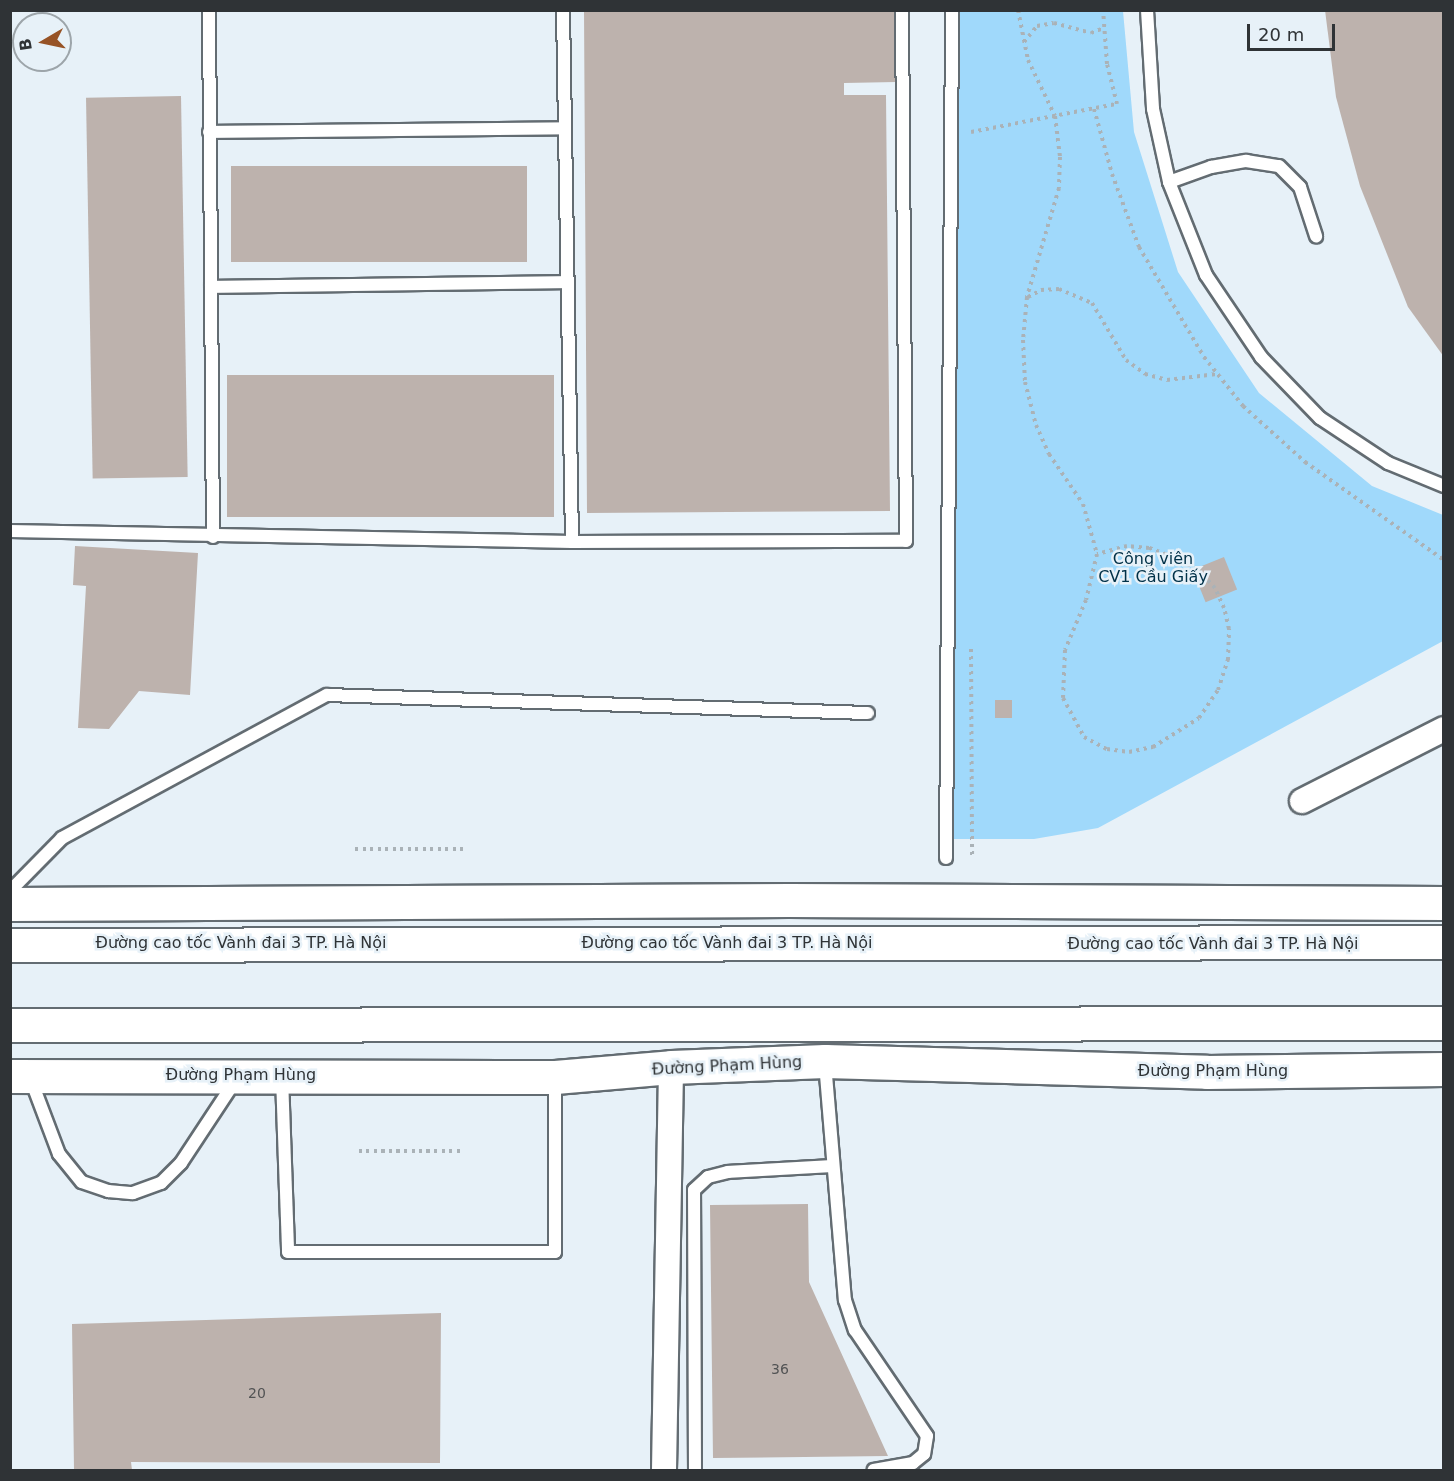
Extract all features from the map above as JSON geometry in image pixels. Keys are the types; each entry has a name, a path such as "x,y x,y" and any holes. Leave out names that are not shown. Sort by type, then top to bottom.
{"main road":[{"path":"10,904 766,900 1443,903"},
{"name":"Đường cao tốc Vành đai 3 TP. Hà Nội","path":"10,945 1443,942"},
{"path":"10,1025 1443,1023"},
{"name":"Đường Phạm Hùng","path":"20,1076 555,1077 671,1067 825,1061 1207,1072 1443,1069"}],"street":[{"path":"1302,801 1443,729"},
{"path":"664,1470 671,1067"}],"lane":[{"path":"209,10 213,537"},
{"path":"563,10 572,542"},
{"path":"10,531 213,537 572,542 906,541 902,10"},
{"path":"946,858 952,10"},
{"path":"1147,10 1154,110 1169,182 1206,275 1261,357 1320,418 1388,464 1443,486"},
{"path":"209,132 566,128"},
{"path":"1169,182 1210,167 1246,161 1279,166 1300,187 1316,236"},
{"path":"211,287 568,282"},
{"path":"10,891 62,838 327,695 868,713"},
{"path":"825,1061 831,1166 848,1314 855,1330 927,1436 924,1454 914,1463 874,1470"},
{"path":"20,1076 59,1155 82,1182 108,1191 133,1193 161,1184 181,1163 240,1075"},
{"path":"282,1075 288,1252 555,1252 555,1077"},
{"path":"695,1470 694,1191 708,1177 728,1172 831,1166"}],"path":[{"path":"1018,10 1024,43 1055,116 1059,188 1027,297 1023,340 1025,382 1035,425 1048,454 1083,504 1097,554 1086,600 1065,650 1063,698 1084,737 1107,749 1129,752 1154,747 1199,718 1218,690 1228,660 1229,629 1224,608 1215,588 1197,569 1173,558 1149,548 1127,546 1097,554"},
{"path":"970,132 1117,104 1107,64 1103,10"},
{"path":"1024,43 1037,27 1054,23 1083,33 1104,28"},
{"path":"1027,297 1041,290 1059,289 1092,303 1126,360 1145,374 1167,381 1217,374"},
{"path":"355,849 463,849"},
{"path":"358,1151 464,1151"}],"green space":[{"name":"Công viên CV1 Cầu Giấy","path":"954,11 1123,11 1134,132 1178,272 1259,393 1372,486 1443,515 1443,641 1098,828 1034,839 953,839"}],"building":[{"path":"584,10 895,10 896,82 844,83 844,95 886,95 890,511 587,513"},
{"path":"1325,10 1444,10 1444,357 1408,307 1360,186 1336,97"},
{"path":"181,96 188,477 93,479 86,98"},
{"path":"231,166 527,166 527,262 231,262"},
{"path":"227,375 554,375 554,517 227,517"},
{"path":"75,546 198,553 190,695 139,691 109,729 78,728 86,586 73,585"},
{"path":"1224,557 1237,589 1206,602 1192,570"},
{"path":"995,700 1012,700 1012,718 995,718"},
{"path":"808,1204 809,1282 888,1456 713,1458 710,1205"},
{"path":"441,1313 440,1463 131,1462 132,1470 74,1470 72,1324"}]}
